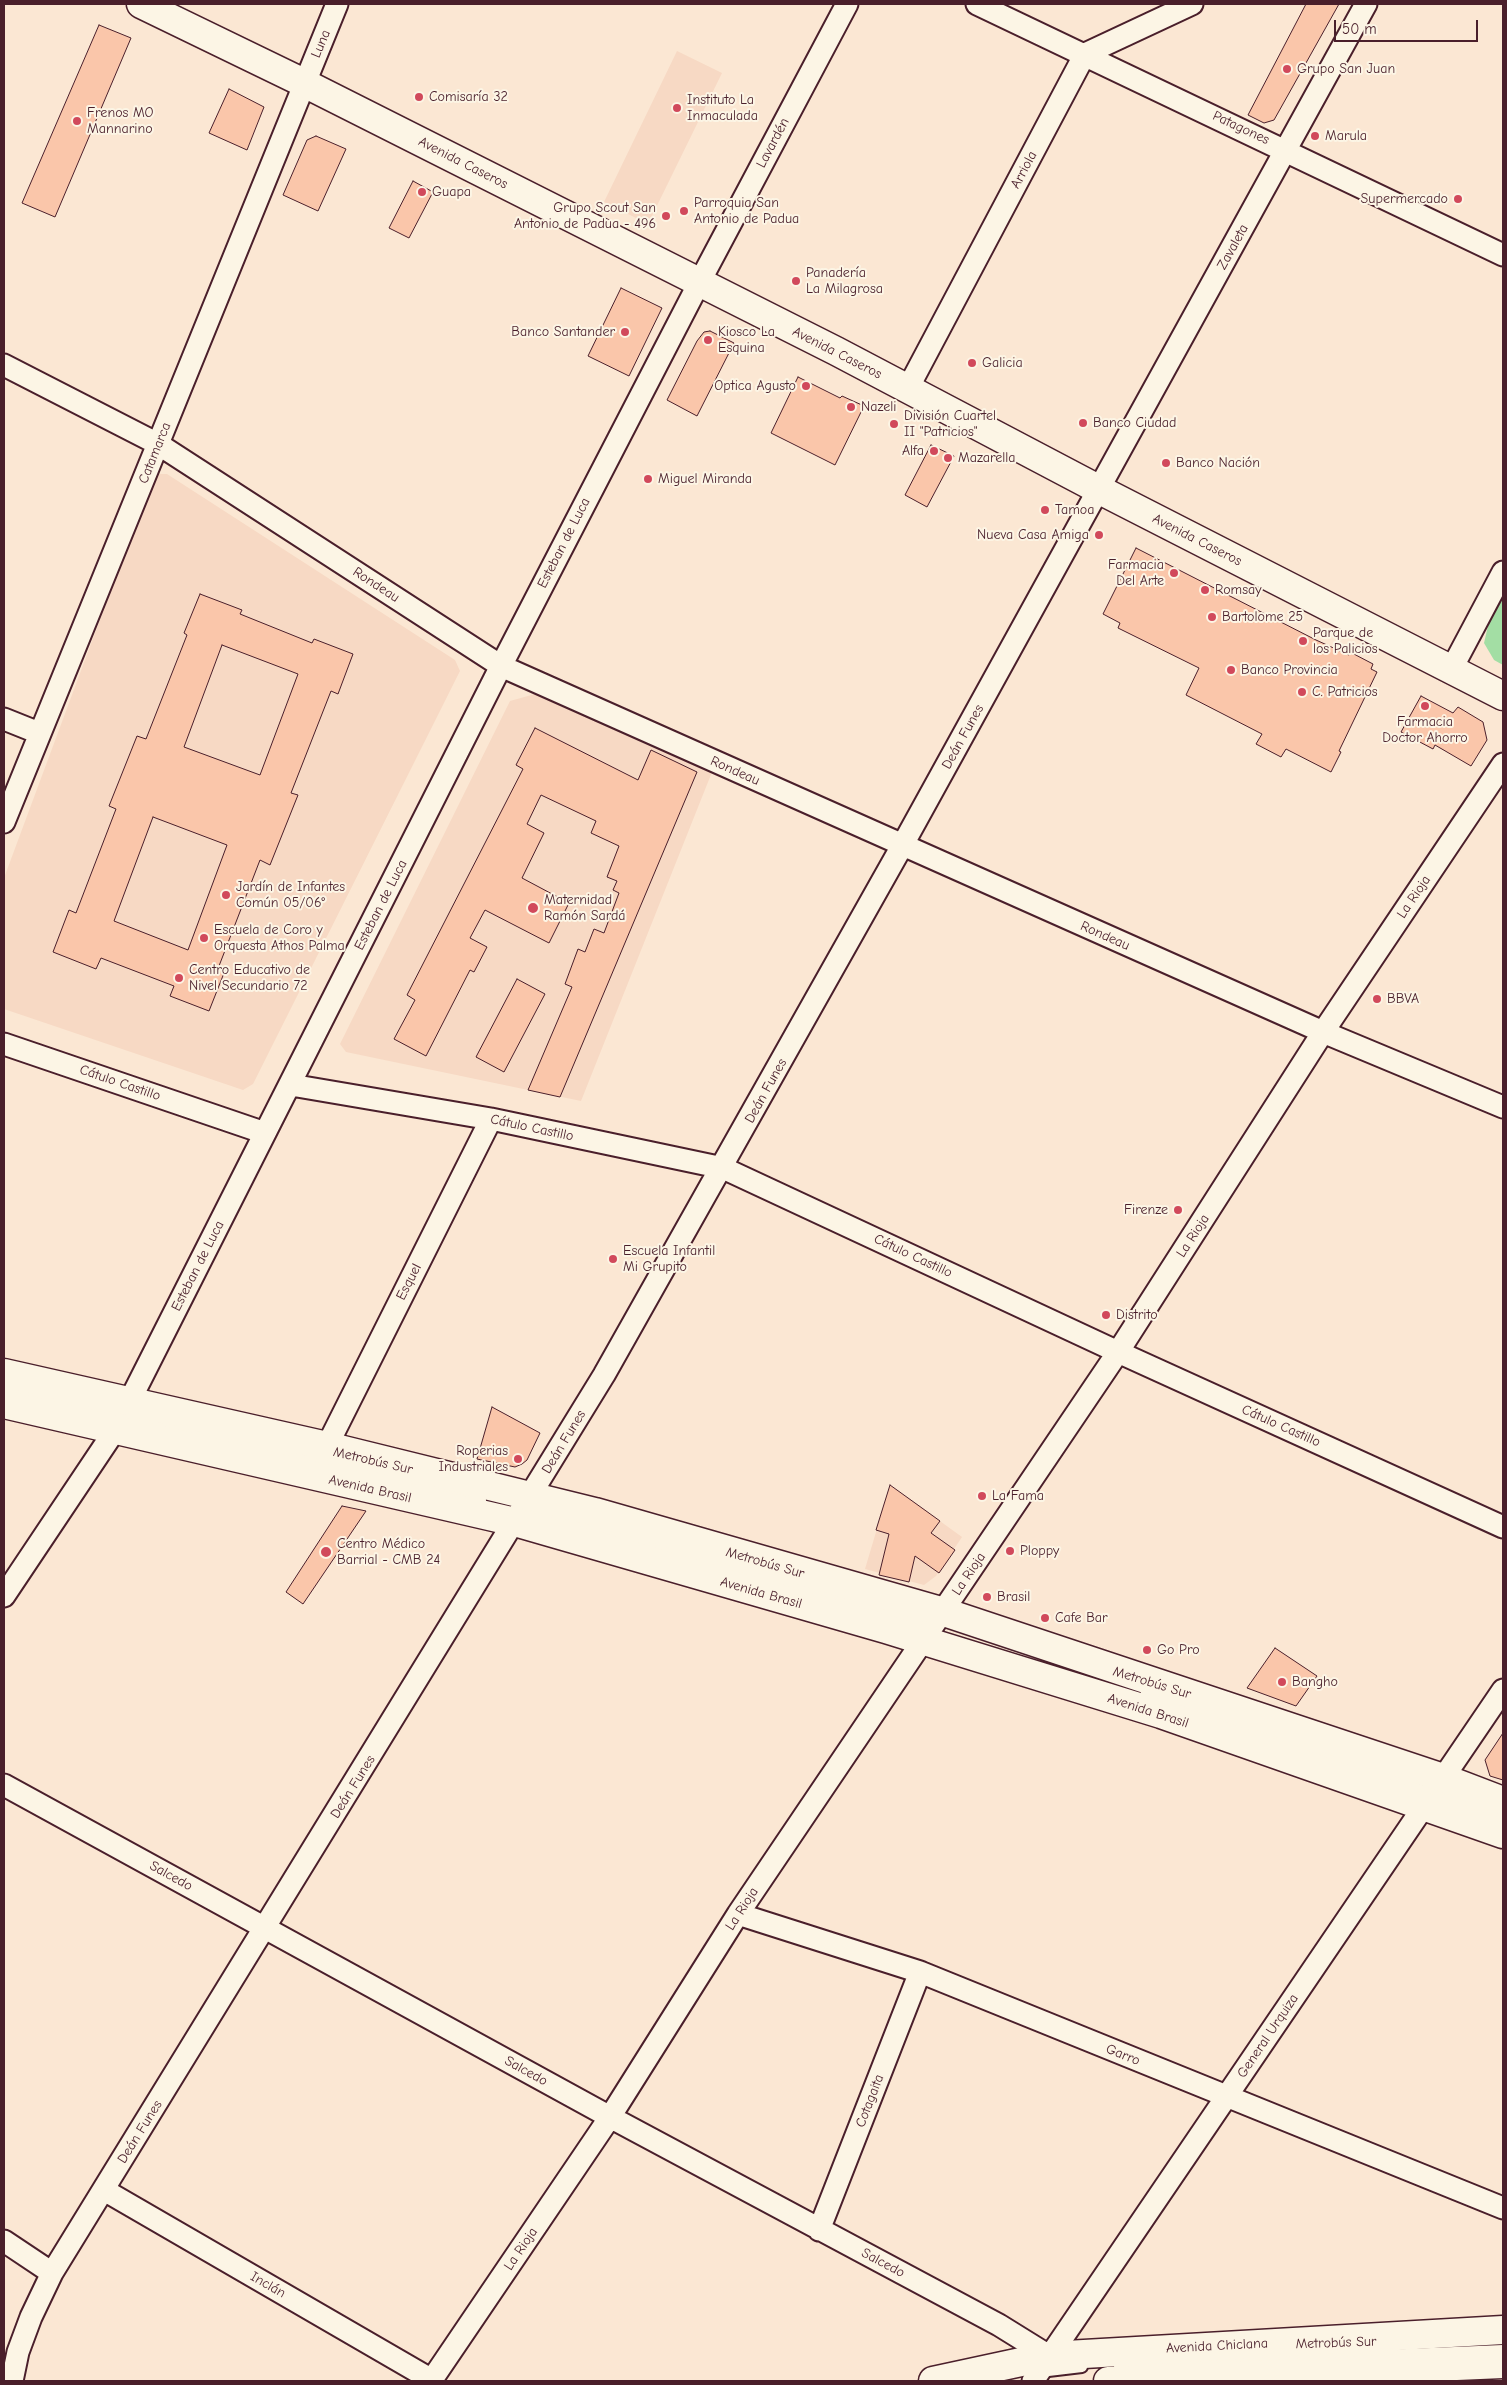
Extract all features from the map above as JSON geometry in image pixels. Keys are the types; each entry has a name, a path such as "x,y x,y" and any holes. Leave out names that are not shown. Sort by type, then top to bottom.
{"main road":[{"name":"Avenida Caseros","path":"141,4 699,283 1503,696"},
{"name":"Avenida Brasil","path":"4,1373 122,1416 521,1509"},
{"name":"Avenida Brasil","path":"4,1404 122,1416 327,1446 521,1509 935,1628 1433,1793 1503,1834"},
{"name":"Avenida Brasil","path":"935,1628 1161,1714 1433,1793 1503,1801"},
{"name":"Avenida Chiclana","path":"933,2381 1503,2330"},
{"path":"1109,2375 1503,2364"}],"street":[{"name":"Luna","path":"304,84 338,4"},
{"name":"Lavardén","path":"699,283 847,4"},
{"name":"Patagones","path":"977,4 1287,150 1503,255"},
{"path":"1085,54 1192,4"},
{"name":"Zavaleta","path":"1098,489 1366,4"},
{"name":"Arriola","path":"907,390 1085,54"},
{"name":"Catamarca","path":"4,822 304,84"},
{"name":"Esteban de Luca","path":"4,1596 122,1416 291,1085 501,666 699,283"},
{"name":"Rondeau","path":"4,365 158,444 501,666 1323,1032 1503,1107"},
{"name":"Deán Funes","path":"12,2381 18,2352 30,2317 52,2273 266,1928 604,1375 902,846 1098,489"},
{"path":"1451,670 1503,572"},
{"path":"4,719 39,733"},
{"name":"La Rioja","path":"432,2380 610,2117 738,1914 935,1628 1118,1352 1323,1032 1503,764"},
{"name":"Cátulo Castillo","path":"4,1044 265,1133"},
{"name":"Cátulo Castillo","path":"291,1085 490,1119 722,1168 1118,1352 1503,1527"},
{"name":"Esquel","path":"327,1446 490,1119"},
{"name":"General Urquiza","path":"1036,2371 1226,2098 1503,1690"},
{"name":"Salcedo","path":"4,1785 610,2117 999,2325 1036,2371"},
{"name":"Garro","path":"738,1914 920,1972 1226,2098 1503,2208"},
{"name":"Cotagaita","path":"819,2230 920,1972"},
{"name":"Inclán","path":"104,2190 432,2380"},
{"path":"4,2241 52,2273"}],"lane":[{"name":"Metrobús Sur","path":"4,1389 494,1503"},
{"name":"Metrobús Sur","path":"1132,1691 1179,1705 1503,1818"},
{"name":"Metrobús Sur","path":"1036,2371 1109,2375 1503,2350"}],"shaded area":[{"name":"Instituto La Inmaculada","path":"677,51 722,73 648,224 604,202"},
{"path":"154,474 167,474 455,660 460,671 253,1084 243,1090 4,1009 4,878"},
{"name":"Maternidad Ramón Sardá","path":"535,694 712,772 581,1101 346,1052 340,1044 510,701"},
{"path":"890,1485 962,1537 936,1576 924,1585 865,1569"}],"green space":[{"path":"1503,598 1503,665 1494,660 1484,643 1488,626"}],"building":[{"name":"Grupo San Juan","path":"1306,4 1339,4 1274,120 1264,123 1248,115"},
{"name":"Frenos MO Mannarino","path":"99,25 131,38 55,217 22,203"},
{"path":"229,89 264,107 247,150 209,133"},
{"path":"316,136 346,149 318,211 283,195 307,140"},
{"path":"413,181 433,192 409,238 389,228"},
{"name":"Banco Santander","path":"621,288 662,308 629,376 588,356"},
{"path":"710,331 734,343 697,416 667,400 697,341 704,332"},
{"path":"798,377 840,398 842,396 864,406 835,465 771,433"},
{"path":"931,445 954,456 927,507 905,495"},
{"path":"1136,548 1316,640 1349,655 1350,652 1373,664 1371,669 1377,672 1339,751 1341,752 1331,772 1286,749 1281,757 1256,744 1262,734 1186,695 1199,668 1118,628 1120,623 1103,614"},
{"path":"200,594 242,610 240,614 312,643 314,639 353,654 338,694 331,691 291,793 298,795 270,865 260,860 219,966 226,968 209,1011 170,996 174,986 101,958 96,969 53,952 69,910 76,913 116,809 109,806 137,736 146,739 187,635 184,633","holes":["222,645 298,674 260,775 184,747","153,817 227,845 188,950 114,921"]},
{"path":"1421,696 1453,713 1458,707 1483,722 1487,740 1471,766 1435,745 1433,749 1401,732"},
{"path":"535,728 638,780 651,750 697,772 560,1097 528,1090 572,987 565,984 578,949 585,952 594,929 604,933 619,893 613,890 617,881 607,877 619,846 591,833 596,821 541,795 527,824 544,833 522,878 569,903 549,943 485,910 470,938 487,947 474,972 470,970 426,1056 394,1039 415,1000 407,995 523,769 516,765"},
{"path":"517,979 545,994 504,1072 476,1057"},
{"path":"492,1407 540,1433 527,1460 522,1464 515,1467 477,1459"},
{"path":"890,1485 940,1521 931,1533 955,1550 939,1573 915,1556 909,1582 879,1575 889,1534 876,1530"},
{"name":"Centro Médico Barrial - CMB 24","path":"342,1506 366,1511 303,1604 286,1592"},
{"name":"Bangho","path":"1275,1648 1317,1676 1296,1706 1247,1688"},
{"path":"1503,1733 1503,1780 1490,1776 1485,1760"}],"place":[{"name":"Grupo San Juan","path":"1287,69"},
{"name":"Comisaría 32","path":"419,97"},
{"name":"Instituto La Inmaculada","path":"677,108"},
{"name":"Frenos MO Mannarino","path":"77,121"},
{"name":"Marula","path":"1315,136"},
{"name":"Guapa","path":"422,192"},
{"name":"Supermercado","path":"1458,199"},
{"name":"Parroquia San Antonio de Padua","path":"684,211"},
{"name":"Grupo Scout San Antonio de Padua - 496","path":"666,216"},
{"name":"Panadería La Milagrosa","path":"796,281"},
{"name":"Banco Santander","path":"625,332"},
{"name":"Kiosco La Esquina","path":"708,340"},
{"name":"Galicia","path":"972,363"},
{"name":"Optica Agusto","path":"806,386"},
{"name":"Nazeli","path":"851,407"},
{"name":"Banco Ciudad","path":"1083,423"},
{"name":"División Cuartel II \"Patricios\"","path":"894,424"},
{"name":"Alfa","path":"934,451"},
{"name":"Mazarella","path":"948,458"},
{"name":"Banco Nación","path":"1166,463"},
{"name":"Miguel Miranda","path":"648,479"},
{"name":"Tamoa","path":"1045,510"},
{"name":"Nueva Casa Amiga","path":"1099,535"},
{"name":"Farmacia Del Arte","path":"1174,573"},
{"name":"Romsay","path":"1205,590"},
{"name":"Bartolome 25","path":"1212,617"},
{"name":"Parque de los Palicios","path":"1303,641"},
{"name":"Banco Provincia","path":"1231,670"},
{"name":"C. Patricios","path":"1302,692"},
{"name":"Farmacia Doctor Ahorro","path":"1425,706"},
{"name":"Jardín de Infantes Común 05/06°","path":"226,895"},
{"name":"Maternidad Ramón Sardá","path":"533,908"},
{"name":"Escuela de Coro y Orquesta Athos Palma","path":"204,938"},
{"name":"Centro Educativo de Nivel Secundario 72","path":"179,978"},
{"name":"BBVA","path":"1377,999"},
{"name":"Firenze","path":"1178,1210"},
{"name":"Escuela Infantil Mi Grupito","path":"613,1259"},
{"name":"Distrito","path":"1106,1315"},
{"name":"Roperias Industriales","path":"518,1459"},
{"name":"La Fama","path":"982,1496"},
{"name":"Ploppy","path":"1010,1551"},
{"name":"Centro Médico Barrial - CMB 24","path":"326,1552"},
{"name":"Brasil","path":"987,1597"},
{"name":"Cafe Bar","path":"1045,1618"},
{"name":"Go Pro","path":"1147,1650"},
{"name":"Bangho","path":"1282,1682"}]}
